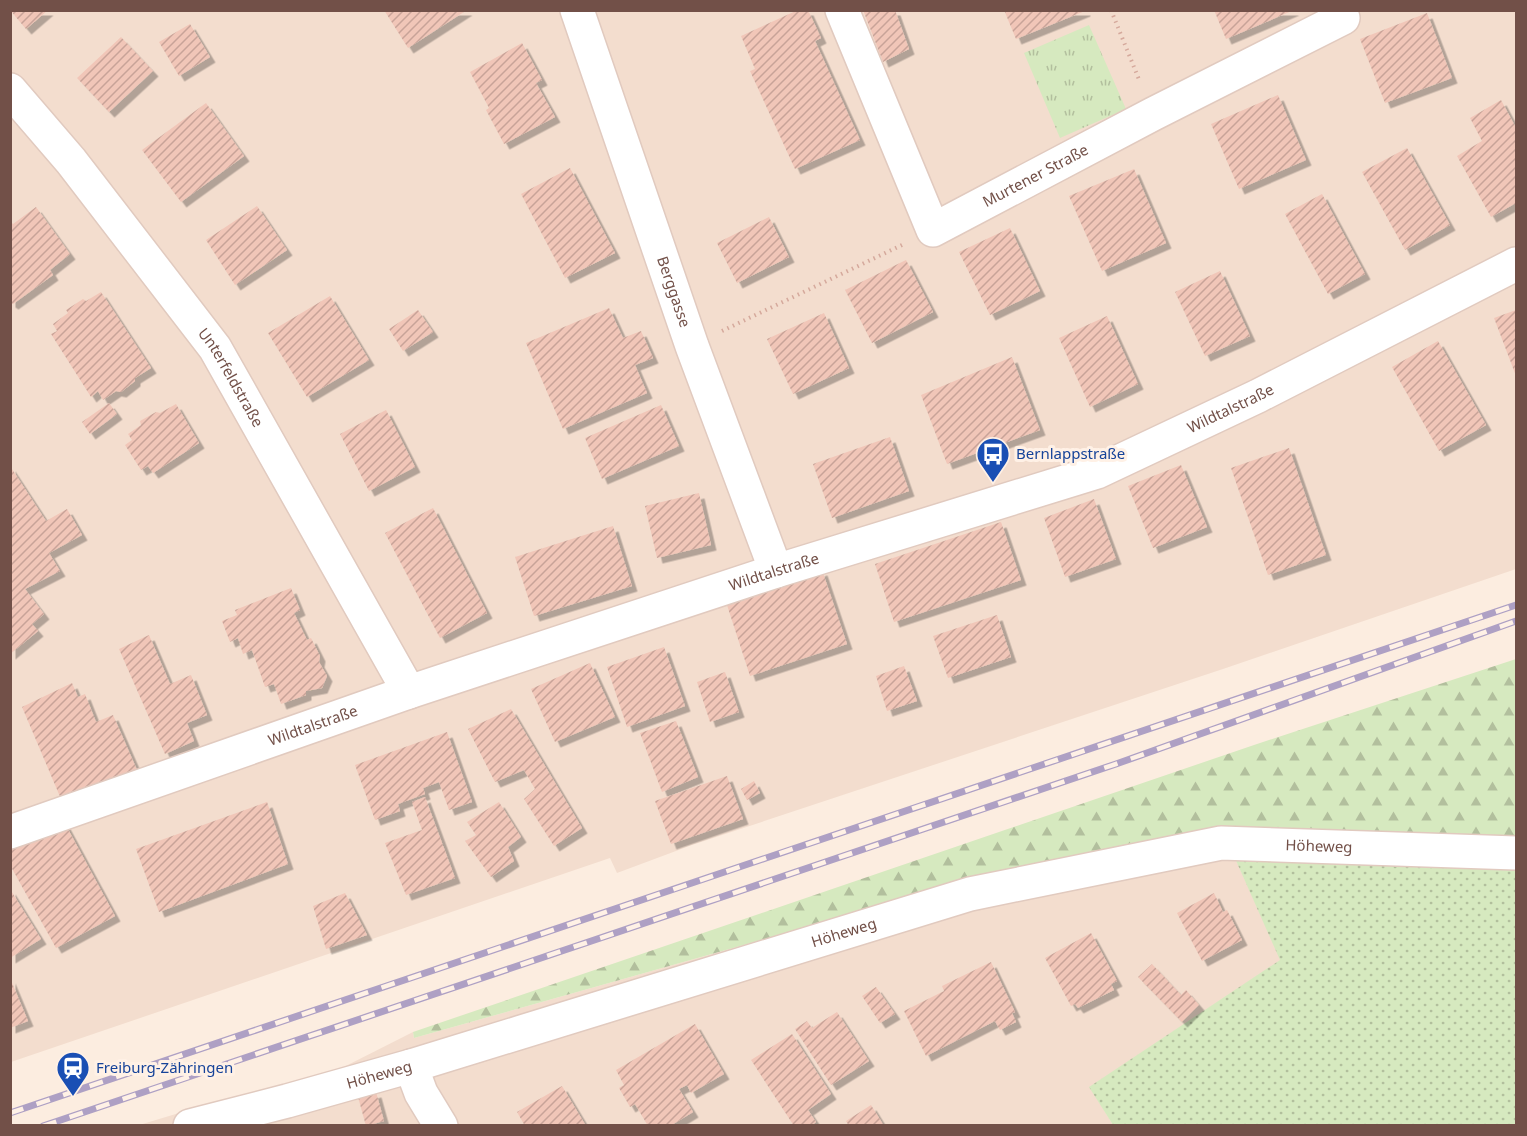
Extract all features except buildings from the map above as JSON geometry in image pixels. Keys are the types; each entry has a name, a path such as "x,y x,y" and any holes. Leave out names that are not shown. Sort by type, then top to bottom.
{"street":[{"name":"Berggasse","path":"577,10 692,346 776,571"},
{"path":"842,10 933,230"},
{"name":"Murtener Straße","path":"933,230 1344,18 1340,10"},
{"name":"Unterfeldstraße","path":"10,90 71,161 215,348 409,692"},
{"name":"Wildtalstraße","path":"13,822 776,571 1097,472 1258,396 1516,264"},
{"name":"Höheweg","path":"190,1125 287,1101 411,1066 970,894 1221,843 1516,853"},
{"path":"411,1066 421,1093 441,1125"}],"path":[{"path":"1111,10 1154,114"},
{"path":"692,346 933,230"}],"shaded area":[{"path":"10,11 1516,11 1516,569 692,845 617,873 610,858 11,1062"},
{"path":"1222,829 1281,960 1090,1087 1113,1125 136,1126 222,1100 324,1077 413,1032 414,1038 964,883"}],"green space":[{"path":"1089,25 1126,109 1060,138 1024,53"},
{"path":"1516,659 1516,846 1222,829 964,883 414,1038 413,1032 1254,745"},
{"path":"1222,829 1516,846 1516,1125 1113,1125 1089,1087 1280,960"}],"railway":[{"path":"10,1113 1516,605"},
{"path":"43,1126 1116,764 1516,621"}],"place":[{"name":"Bernlappstraße","path":"993,483"},
{"name":"Freiburg-Zähringen","path":"73,1097"}]}
